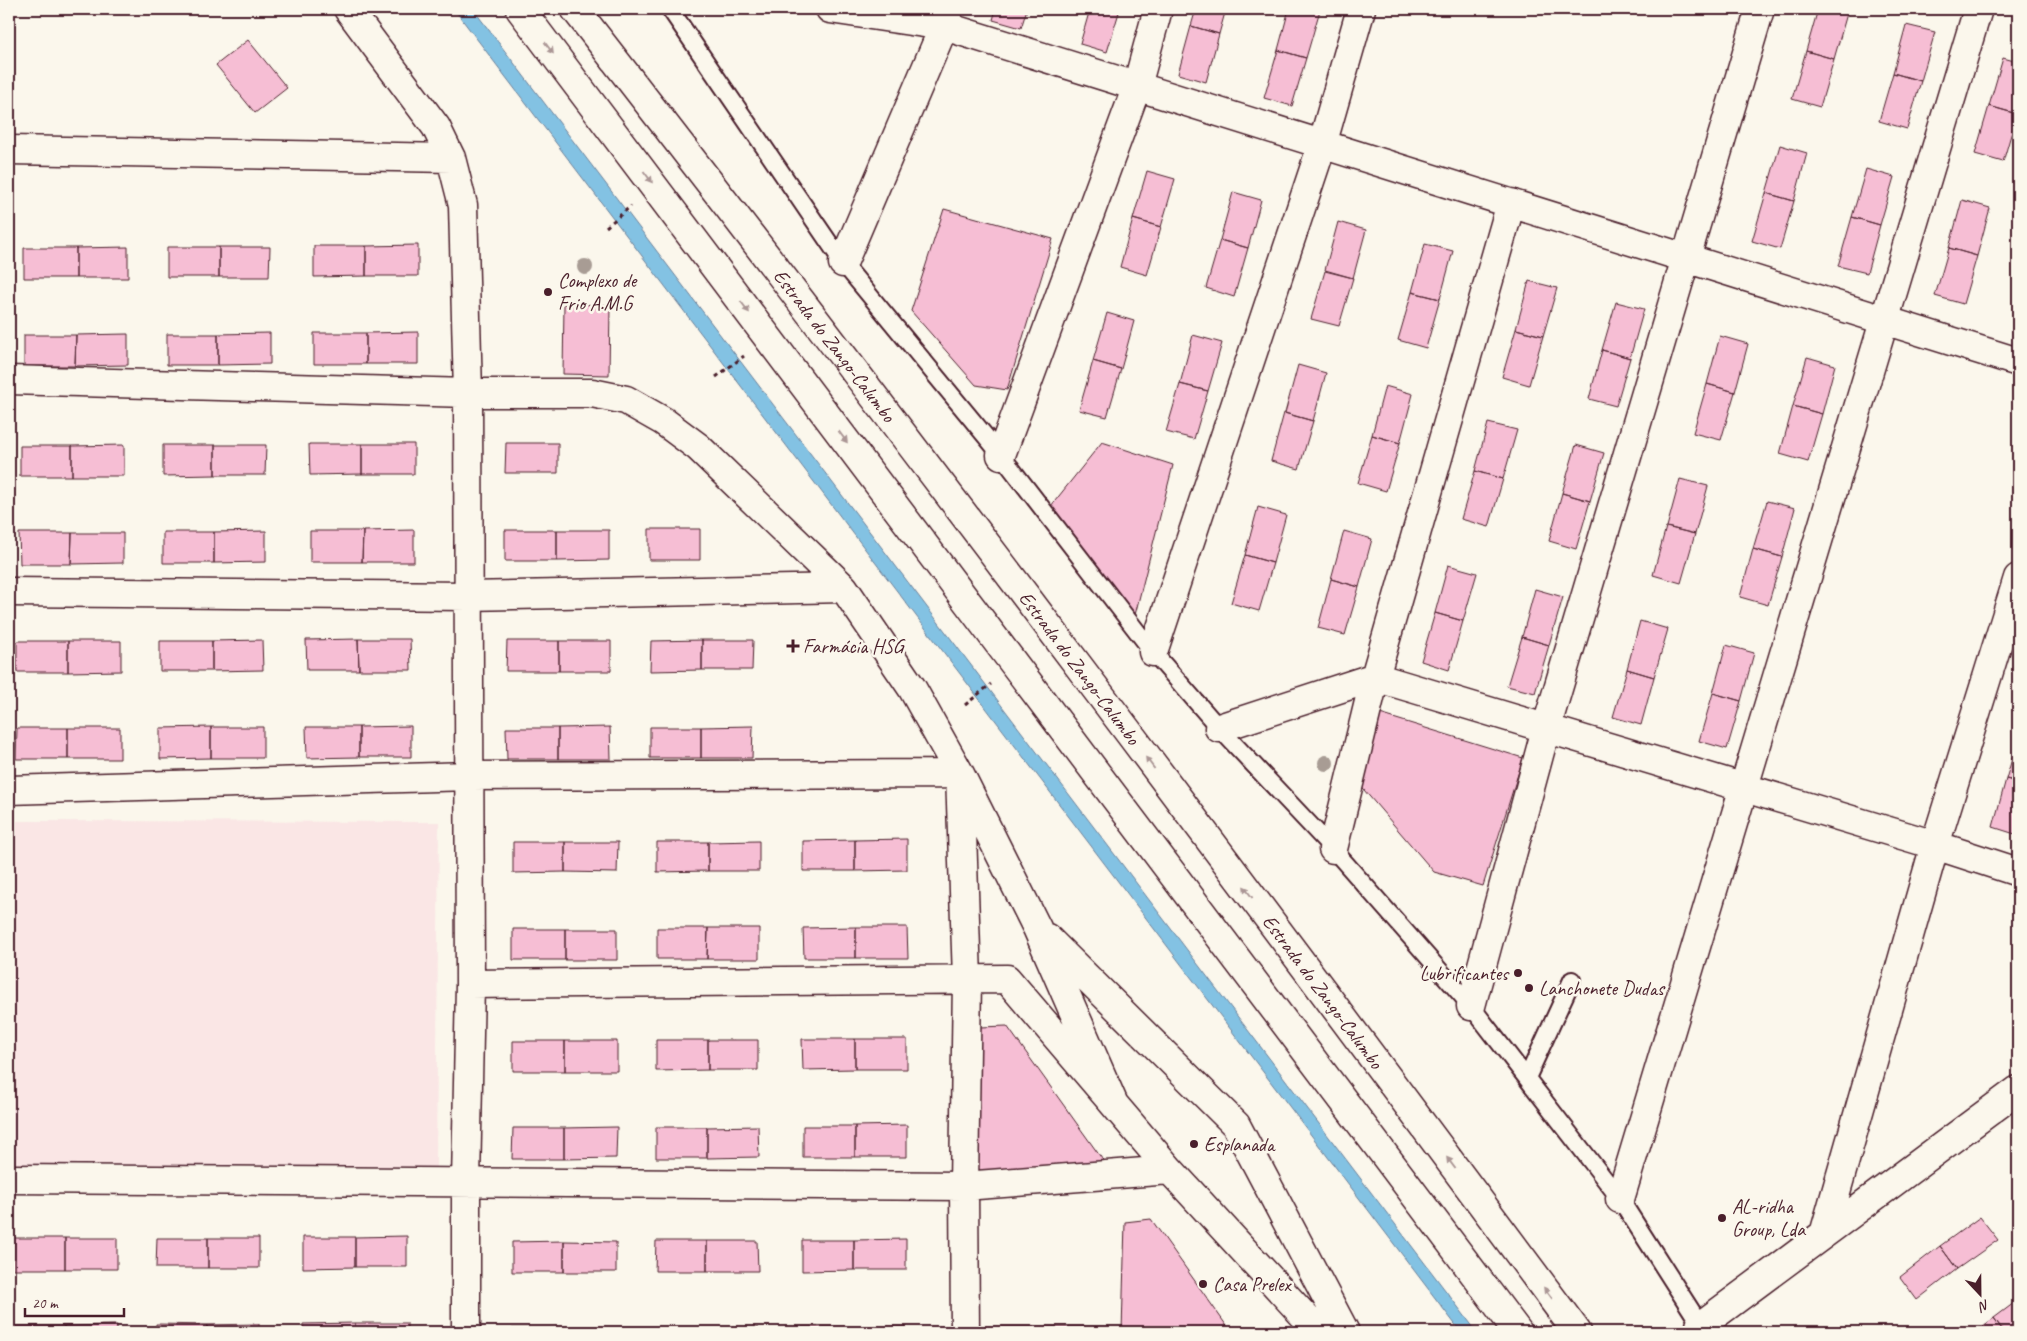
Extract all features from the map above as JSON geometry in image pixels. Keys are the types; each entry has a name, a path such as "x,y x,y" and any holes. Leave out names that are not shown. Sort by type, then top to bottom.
{"street":[{"path":"348,9 436,128 451,158 463,205 468,393 470,984 466,1182 466,1332"},
{"path":"520,9 1518,1332"},
{"name":"Estrada do Zango-Calumbo","path":"575,9 1070,656 1577,1332"},
{"path":"830,9 946,18 1137,86 2018,362"},
{"path":"1001,456 1137,86 1158,9"},
{"path":"1153,652 1322,144 1361,9"},
{"path":"1472,1006 1546,729 1760,9"},
{"path":"1620,1199 1978,9"},
{"path":"843,263 946,18"},
{"path":"9,150 451,158"},
{"path":"1334,849 1375,677 1511,203"},
{"path":"9,380 468,393 592,393 626,400 663,421 698,447 844,588 912,688 960,774 1037,928 1113,1102"},
{"path":"1824,1234 1935,846 2018,578"},
{"path":"9,592 468,596 844,588"},
{"path":"1219,728 1375,677 2018,872"},
{"path":"9,790 469,776 960,774"},
{"path":"960,774 967,979 964,1186 965,1332"},
{"path":"1037,928 1236,1125 1345,1332"},
{"path":"470,984 1007,979 1170,1170 1319,1332"},
{"path":"1703,1329 1824,1234 2018,1090"},
{"path":"9,1178 964,1186 1170,1170"}],"lane":[{"path":"670,9 843,263 1001,456 1153,652 1219,728 1334,849 1472,1006 1620,1199 1703,1329"},
{"path":"1527,1078 1572,980"}],"path":[{"path":"606,227 634,204"},
{"path":"716,377 748,352"},
{"path":"965,705 995,681"}],"shaded area":[{"path":"9,821 439,822 436,1169 9,1168"}],"water":[{"path":"454,9 473,9 1477,1332 1461,1332"}],"building":[{"path":"996,9 1027,9 1021,28 993,20"},
{"path":"1090,9 1120,9 1107,52 1080,44"},
{"path":"1196,9 1226,9 1219,34 1191,26"},
{"path":"1289,9 1320,10 1306,58 1278,50"},
{"path":"1818,9 1848,10 1834,59 1806,51"},
{"path":"1906,25 1935,32 1921,81 1893,73"},
{"path":"1191,26 1219,34 1206,82 1178,74"},
{"path":"248,40 287,88 255,113 216,65"},
{"path":"1278,50 1306,58 1292,106 1264,98"},
{"path":"1806,51 1834,59 1820,107 1792,99"},
{"path":"2003,58 2018,62 2017,114 1989,106"},
{"path":"1893,73 1921,81 1907,129 1879,121"},
{"path":"1989,106 2017,114 2003,162 1975,154"},
{"path":"1780,145 1807,153 1794,201 1766,193"},
{"path":"1866,169 1894,177 1880,225 1852,217"},
{"path":"1147,171 1175,179 1161,227 1133,219"},
{"path":"1233,192 1261,200 1248,248 1220,240"},
{"path":"1766,193 1794,201 1780,249 1752,241"},
{"path":"1962,200 1990,208 1977,256 1949,248"},
{"path":"944,209 1053,239 1007,390 976,385 911,311"},
{"path":"1852,217 1880,225 1867,273 1838,266"},
{"path":"1133,219 1161,227 1147,275 1120,267"},
{"path":"1338,222 1366,230 1353,278 1325,270"},
{"path":"1220,240 1248,248 1234,297 1206,288"},
{"path":"1425,244 1453,251 1440,299 1412,292"},
{"path":"418,245 418,276 366,276 366,246"},
{"path":"314,246 366,246 366,276 314,277"},
{"path":"128,247 128,278 76,278 76,248"},
{"path":"167,247 219,247 219,277 167,277"},
{"path":"219,247 270,247 269,277 219,277"},
{"path":"24,248 76,248 76,278 24,278"},
{"path":"1949,248 1977,256 1963,304 1935,296"},
{"path":"1325,271 1353,278 1339,326 1311,319"},
{"path":"1529,281 1557,288 1543,336 1516,329"},
{"path":"1412,292 1440,299 1426,348 1398,340"},
{"path":"1616,302 1644,309 1630,358 1602,350"},
{"path":"564,304 610,305 609,375 563,374"},
{"path":"1107,313 1134,321 1121,369 1093,361"},
{"path":"1516,329 1543,336 1529,385 1502,377"},
{"path":"418,332 418,364 366,364 366,333"},
{"path":"270,333 270,364 218,365 218,334"},
{"path":"314,333 366,333 366,364 314,364"},
{"path":"128,334 128,365 75,366 76,335"},
{"path":"167,334 218,334 218,365 167,365"},
{"path":"24,335 76,335 75,366 24,366"},
{"path":"1193,335 1222,343 1208,391 1180,384"},
{"path":"1720,336 1748,344 1735,392 1707,384"},
{"path":"1602,350 1630,358 1616,406 1589,399"},
{"path":"1807,357 1835,365 1822,414 1793,406"},
{"path":"1093,361 1121,369 1107,417 1079,410"},
{"path":"1298,365 1326,373 1313,421 1285,413"},
{"path":"1180,384 1208,391 1194,439 1166,432"},
{"path":"1707,384 1735,392 1721,440 1693,433"},
{"path":"1385,386 1413,394 1400,443 1372,435"},
{"path":"1793,406 1822,414 1808,462 1780,454"},
{"path":"1284,413 1313,421 1299,469 1271,461"},
{"path":"1488,423 1517,430 1503,479 1475,471"},
{"path":"1372,435 1400,443 1386,491 1358,483"},
{"path":"1102,442 1173,465 1135,615 1051,506"},
{"path":"506,443 558,443 558,473 505,473"},
{"path":"309,444 362,444 362,474 310,475"},
{"path":"362,444 414,444 414,474 362,474"},
{"path":"124,445 124,476 72,476 72,446"},
{"path":"163,445 215,445 215,475 163,476"},
{"path":"215,445 266,445 265,475 215,475"},
{"path":"1576,445 1604,453 1590,501 1562,493"},
{"path":"20,446 72,446 72,476 20,476"},
{"path":"1475,471 1503,479 1489,527 1461,519"},
{"path":"1680,479 1708,486 1695,534 1667,527"},
{"path":"1562,493 1590,501 1576,549 1549,541"},
{"path":"1767,501 1795,508 1782,557 1753,549"},
{"path":"1258,507 1286,515 1273,563 1245,555"},
{"path":"1666,527 1695,534 1681,583 1653,575"},
{"path":"649,529 700,529 700,560 649,560"},
{"path":"414,530 414,562 362,562 363,531"},
{"path":"505,530 557,530 557,561 505,561"},
{"path":"557,530 609,530 609,560 557,561"},
{"path":"266,531 266,562 214,563 214,532"},
{"path":"310,531 363,531 362,562 310,562"},
{"path":"1344,531 1372,539 1359,587 1331,579"},
{"path":"163,532 214,532 214,563 163,563"},
{"path":"19,533 72,533 71,564 20,564"},
{"path":"72,533 123,533 123,563 71,564"},
{"path":"1753,549 1782,557 1768,605 1740,597"},
{"path":"1245,555 1273,563 1259,611 1231,603"},
{"path":"1448,565 1477,573 1463,621 1435,613"},
{"path":"1331,579 1359,587 1345,635 1318,628"},
{"path":"1535,589 1563,597 1549,645 1522,637"},
{"path":"1435,613 1463,621 1449,670 1421,661"},
{"path":"1640,621 1668,629 1654,677 1627,669"},
{"path":"1522,637 1549,645 1535,693 1507,686"},
{"path":"358,639 410,639 411,670 359,670"},
{"path":"358,639 359,670 307,670 306,640"},
{"path":"262,640 263,670 212,671 212,641"},
{"path":"702,640 753,640 752,670 702,670"},
{"path":"702,640 702,670 650,671 651,641"},
{"path":"17,641 68,641 68,672 17,672"},
{"path":"68,641 121,641 121,671 68,672"},
{"path":"160,641 212,641 212,671 160,671"},
{"path":"507,641 559,641 559,671 506,671"},
{"path":"559,641 611,641 611,671 559,671"},
{"path":"1726,645 1754,653 1741,701 1713,693"},
{"path":"1627,669 1654,677 1641,725 1613,717"},
{"path":"1713,693 1741,701 1727,749 1699,741"},
{"path":"1380,714 1523,758 1483,886 1434,872 1358,783"},
{"path":"411,726 411,757 359,757 359,727"},
{"path":"753,726 752,758 701,758 701,727"},
{"path":"211,727 211,758 160,759 160,728"},
{"path":"211,727 263,727 263,758 211,758"},
{"path":"306,727 359,727 359,757 307,758"},
{"path":"610,727 611,759 558,759 558,728"},
{"path":"650,727 701,727 701,758 650,758"},
{"path":"17,728 68,728 68,759 16,759"},
{"path":"68,728 120,728 120,759 68,759"},
{"path":"506,728 558,728 558,759 507,759"},
{"path":"2018,739 2018,782 2006,779"},
{"path":"2006,779 2018,782 2018,835 1993,827"},
{"path":"907,839 907,870 855,871 855,840"},
{"path":"855,840 855,871 803,871 803,841"},
{"path":"759,841 759,871 708,871 708,842"},
{"path":"513,842 565,842 565,872 513,873"},
{"path":"565,842 618,842 617,873 565,872"},
{"path":"657,842 708,842 708,871 657,872"},
{"path":"856,927 907,927 908,958 856,958"},
{"path":"856,927 856,958 804,958 803,928"},
{"path":"657,928 708,928 707,959 657,959"},
{"path":"708,928 759,928 759,959 707,959"},
{"path":"513,929 565,929 565,960 513,960"},
{"path":"565,929 617,929 617,960 565,960"},
{"path":"1007,1026 1110,1170 977,1174 980,1027"},
{"path":"802,1039 855,1039 855,1069 803,1070"},
{"path":"855,1039 907,1039 907,1069 855,1069"},
{"path":"656,1040 708,1040 708,1070 656,1071"},
{"path":"708,1040 758,1040 758,1070 708,1070"},
{"path":"513,1041 565,1041 565,1071 513,1071"},
{"path":"565,1041 617,1041 617,1071 565,1071"},
{"path":"907,1125 907,1157 855,1157 855,1126"},
{"path":"758,1126 759,1157 707,1158 707,1127"},
{"path":"803,1126 855,1126 855,1157 803,1157"},
{"path":"617,1127 616,1158 564,1159 564,1128"},
{"path":"656,1127 707,1127 707,1158 656,1158"},
{"path":"513,1128 564,1128 564,1159 512,1159"},
{"path":"1980,1217 1998,1240 1957,1269 1940,1246"},
{"path":"1151,1219 1231,1332 1122,1332 1125,1222"},
{"path":"407,1236 407,1267 355,1267 355,1237"},
{"path":"303,1237 355,1237 355,1267 303,1268"},
{"path":"13,1238 65,1238 65,1269 13,1269"},
{"path":"65,1238 117,1238 117,1269 65,1269"},
{"path":"157,1238 208,1238 208,1268 156,1268"},
{"path":"208,1238 259,1238 259,1268 208,1268"},
{"path":"906,1239 906,1270 854,1270 854,1240"},
{"path":"802,1240 854,1240 854,1270 802,1271"},
{"path":"564,1241 616,1242 616,1272 564,1272"},
{"path":"564,1241 564,1272 512,1272 512,1242"},
{"path":"656,1241 707,1241 707,1271 655,1271"},
{"path":"707,1241 757,1241 758,1271 707,1271"},
{"path":"1940,1246 1957,1269 1917,1300 1900,1277"},
{"path":"2018,1300 2018,1332 2004,1332 1994,1318"},
{"path":"1994,1318 2004,1332 1975,1332"},
{"path":"355,1323 407,1323 407,1332 355,1332"},
{"path":"355,1323 355,1332 303,1332 303,1324"},
{"path":"156,1324 207,1325 207,1332 156,1332"},
{"path":"259,1324 259,1332 207,1332 207,1325"},
{"path":"117,1325 117,1332 64,1332 64,1326"},
{"path":"13,1326 64,1326 64,1332 13,1332"},
{"path":"802,1327 854,1327 854,1332 802,1332"},
{"path":"854,1327 906,1327 906,1332 854,1332"},
{"path":"1002,1327 1054,1327 1054,1332 1002,1332"},
{"path":"1054,1327 1106,1327 1106,1332 1054,1332"},
{"path":"615,1328 615,1332 563,1332 563,1329"},
{"path":"655,1328 706,1328 706,1332 655,1332"},
{"path":"706,1328 758,1328 758,1332 706,1332"},
{"path":"512,1329 563,1329 563,1332 512,1332"}],"place":[{"name":"Complexo de Frio A.M.G","path":"548,292"},
{"name":"Farmácia HSG","path":"793,646"},
{"name":"Lubrificantes","path":"1518,973"},
{"name":"Lanchonete Dudas","path":"1529,988"},
{"name":"Esplanada","path":"1194,1144"},
{"name":"AL-ridha Group, Lda","path":"1722,1218"},
{"name":"Casa Prelex","path":"1203,1284"}]}
